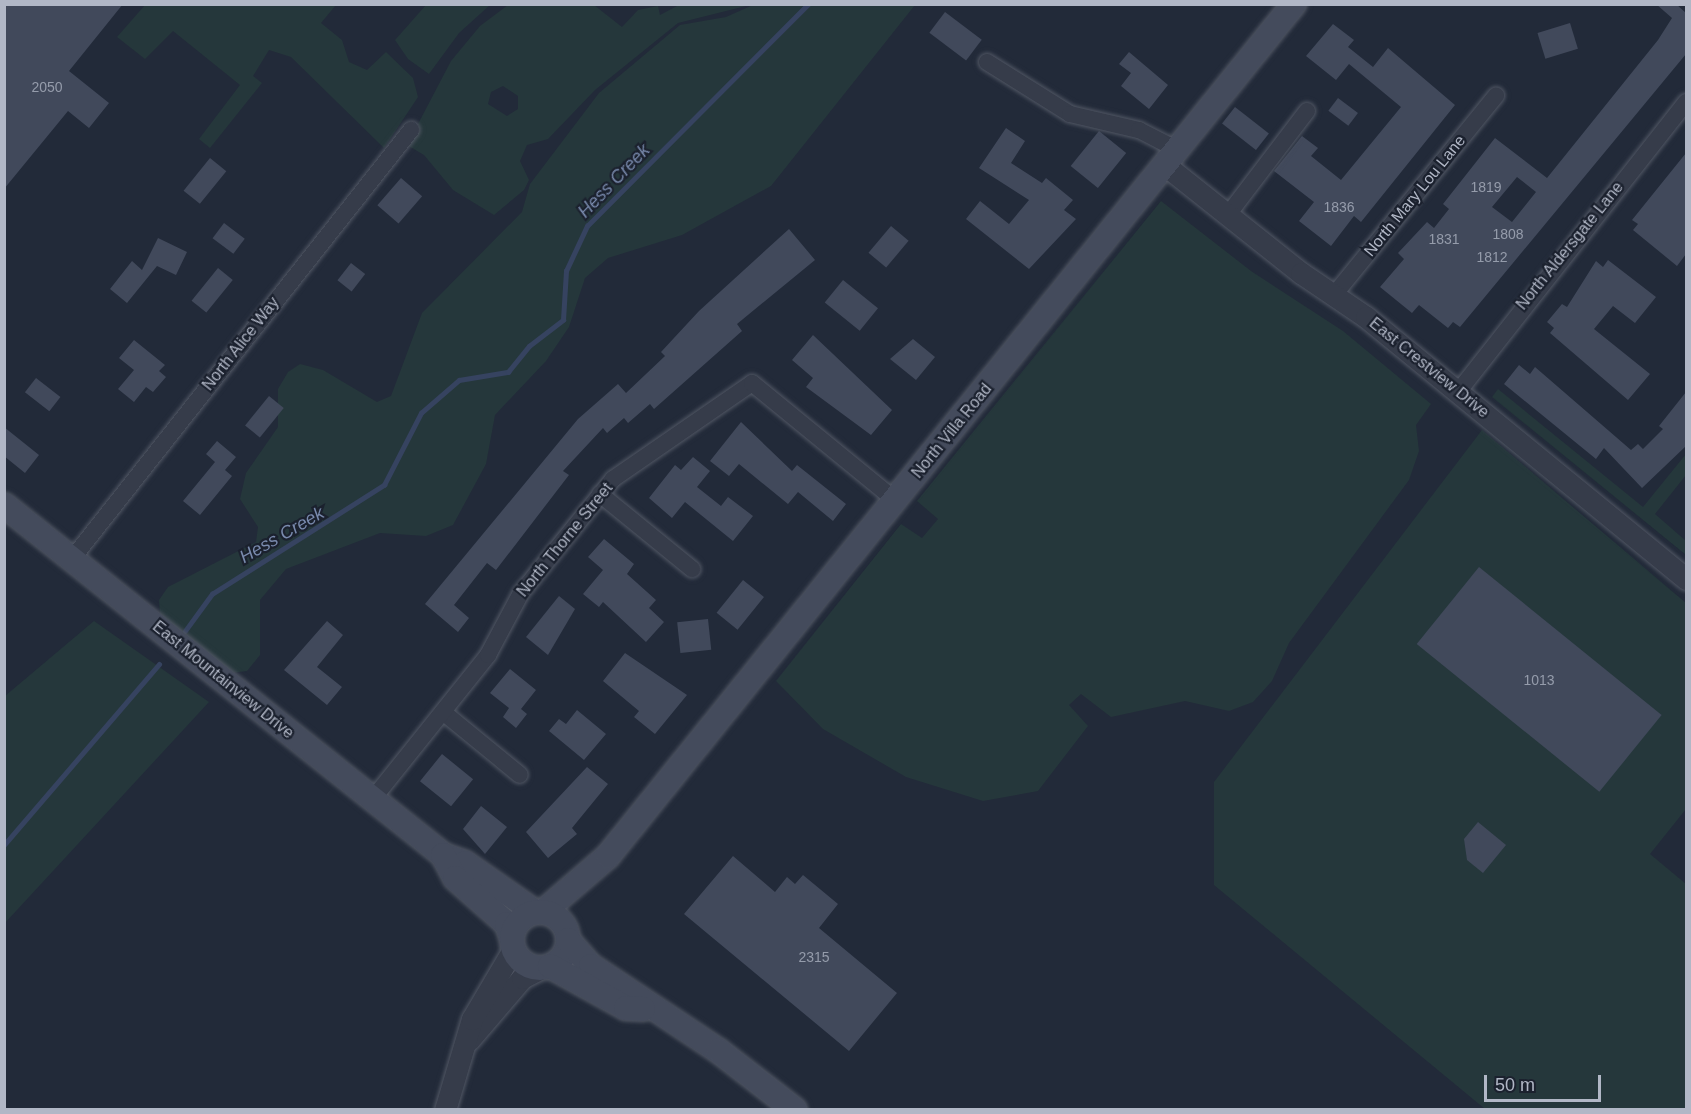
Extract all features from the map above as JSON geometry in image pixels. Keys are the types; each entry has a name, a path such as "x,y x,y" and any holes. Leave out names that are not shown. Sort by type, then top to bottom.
{"main road":[{"name":"North Villa Road","path":"539,912 608,856 1294,4"},
{"name":"East Mountainview Drive","path":"4,504 443,855 465,863 539,912"},
{"name":"East Mountainview Drive","path":"443,855 455,878 507,924 513,944"},
{"name":"North Villa Road","path":"568,936 577,908 606,873 608,856"},
{"path":"652,1010 626,1008 546,967 524,963 513,944 519,922 539,912 558,918 568,936 591,966 652,1010 719,1051 795,1110"},
{"path":"546,967 564,955 568,936"}],"street":[{"path":"987,62 1070,114 1139,130 1172,157"},
{"name":"North Mary Lou Lane","path":"1334,296 1496,96"},
{"name":"North Aldersgate Lane","path":"1458,392 1686,102"},
{"path":"1227,216 1307,111"},
{"name":"North Alice Way","path":"72,559 411,130"},
{"name":"East Crestview Drive","path":"1172,157 1227,216 1458,392 1686,579"},
{"name":"North Thorne Street","path":"372,800 488,655 521,593 600,494 626,468 752,383 896,501"},
{"path":"600,494 692,569"},
{"path":"442,712 520,775"},
{"path":"445,1110 469,1040 472,1019 513,944"},
{"path":"469,1040 522,978 546,967"}],"shaded area":[{"path":"145,5 336,5 321,23 342,40 349,62 367,70 386,52 413,78 418,97 384,148 291,57 269,50 253,76 262,83 210,148 199,139 240,85 173,31 145,59 117,37"},
{"path":"426,5 490,5 459,33 429,74 408,59 395,40"},
{"path":"508,5 594,5 622,27 638,10 658,6 660,15 679,5 750,5 678,23 595,90 548,139 527,145 520,161 529,180 524,190 494,215 453,190 424,155 407,145 451,61 480,26","holes":["503,86 518,96 518,109 507,116 488,104 491,92"]},
{"path":"753,5 915,5 771,186 682,235 608,258 585,278 569,327 546,361 495,415 486,464 453,525 426,536 380,533 286,569 260,600 260,655 247,671 231,673 160,615 159,600 168,587 256,542 258,527 240,499 246,473 278,427 278,389 288,372 300,364 323,370 377,402 391,396 422,313 522,212 530,184 599,93 680,25 726,17"},
{"path":"1161,201 1251,271 1343,331 1431,404 1416,425 1419,451 1409,480 1289,643 1272,681 1253,702 1229,711 1185,701 1111,717 1081,694 1069,705 1088,726 1038,791 983,801 906,777 823,729 776,681 901,524 922,538 938,519 917,501"},
{"path":"1498,389 1643,507 1686,454 1686,475 1655,514 1686,541 1686,555 1492,397"},
{"path":"1482,430 1686,603 1686,809 1650,854 1686,884 1686,1109 1485,1109 1214,885 1214,782"},
{"path":"94,621 209,702 5,923 5,696"}],"building":[{"path":"4,4 123,4 69,71 109,103 89,128 68,111 4,189"},
{"path":"1656,4 1676,4 1686,13 1686,54 1460,327 1453,322 1448,328 1419,305 1412,313 1380,287 1404,259 1398,253 1427,222 1434,228 1449,209 1443,204 1495,138 1547,178 1658,40 1672,18","holes":["1517,177 1536,192 1512,222 1492,207"]},
{"path":"945,12 982,40 966,60 929,33"},
{"path":"1570,23 1578,49 1545,59 1537,33"},
{"path":"1333,24 1354,40 1348,47 1373,67 1388,48 1455,105 1361,222 1354,216 1331,246 1299,221 1314,202 1274,171 1302,136 1318,148 1311,156 1341,180 1401,107 1349,64 1336,80 1306,56"},
{"path":"1129,52 1168,85 1149,109 1121,86 1131,73 1119,64"},
{"path":"1338,98 1358,113 1348,126 1328,111"},
{"path":"1235,107 1269,133 1256,150 1222,124"},
{"path":"1006,128 1025,141 1011,163 1042,183 1046,178 1073,200 1064,210 1076,219 1029,269 966,219 980,201 1009,224 1029,200 979,168"},
{"path":"1099,131 1126,153 1098,188 1071,166"},
{"path":"1686,153 1686,254 1677,266 1633,230 1638,224 1632,220"},
{"path":"210,158 226,171 200,204 184,191"},
{"path":"401,178 422,196 399,224 377,205"},
{"path":"224,223 245,239 233,254 213,238"},
{"path":"891,226 909,241 886,268 869,253"},
{"path":"789,229 815,260 737,324 742,331 654,409 650,404 628,423 624,418 607,433 603,428 563,471 569,475 496,570 487,563 454,605 469,618 458,632 425,604 578,419 618,384 626,393 665,356 661,352 699,311"},
{"path":"158,238 187,252 176,275 157,266 127,303 110,289 132,261 142,270"},
{"path":"1608,260 1656,297 1635,323 1613,306 1594,329 1650,374 1628,400 1550,333 1554,328 1547,322 1562,304 1567,307 1596,261 1603,267"},
{"path":"351,263 365,274 352,291 337,280"},
{"path":"218,268 233,280 206,313 192,301"},
{"path":"843,280 878,308 860,331 825,303"},
{"path":"813,335 892,410 871,435 806,387 813,378 792,360"},
{"path":"913,339 935,357 916,380 890,359"},
{"path":"134,340 165,365 159,371 166,377 153,392 146,387 134,402 118,389 134,370 119,358"},
{"path":"1519,365 1530,374 1535,367 1631,450 1638,444 1643,449 1663,429 1659,426 1686,392 1686,446 1642,488 1604,448 1596,459 1504,384"},
{"path":"36,378 60,397 49,411 25,392"},
{"path":"269,396 284,408 260,437 245,426"},
{"path":"741,422 792,471 797,465 846,504 833,521 798,492 788,504 739,464 729,476 710,461"},
{"path":"4,427 39,455 25,473 4,456"},
{"path":"217,441 236,457 225,470 232,476 200,515 183,501 215,462 206,454"},
{"path":"693,457 710,471 697,487 721,506 728,497 753,516 733,541 685,502 672,518 649,498 675,465 681,470"},
{"path":"604,539 634,564 627,574 656,600 649,608 664,622 646,642 603,602 599,607 583,594 603,570 588,557"},
{"path":"1479,567 1662,715 1599,792 1417,644"},
{"path":"743,580 764,597 738,630 717,613"},
{"path":"559,596 575,609 548,655 526,637"},
{"path":"708,619 711,650 680,653 677,622"},
{"path":"327,621 343,635 317,667 342,687 327,705 284,670"},
{"path":"625,653 687,695 655,734 634,717 639,711 603,681"},
{"path":"510,669 536,690 521,709 527,714 516,728 503,717 509,708 490,693"},
{"path":"577,710 606,734 584,760 549,731 559,719 566,724"},
{"path":"442,754 473,779 451,806 420,781"},
{"path":"587,767 608,784 572,828 577,834 548,858 526,832"},
{"path":"481,806 507,827 485,854 463,829"},
{"path":"1478,822 1506,845 1483,873 1467,860 1464,839"},
{"path":"733,856 775,892 787,877 795,884 803,875 838,904 819,928 897,993 849,1051 684,914"}],"waterway":[{"name":"Hess Creek","path":"185,631 212,594 384,485 421,413 459,380 508,372 529,346 563,320 566,271 587,226 808,4"},
{"name":"Hess Creek","path":"4,845 159,664"}]}
